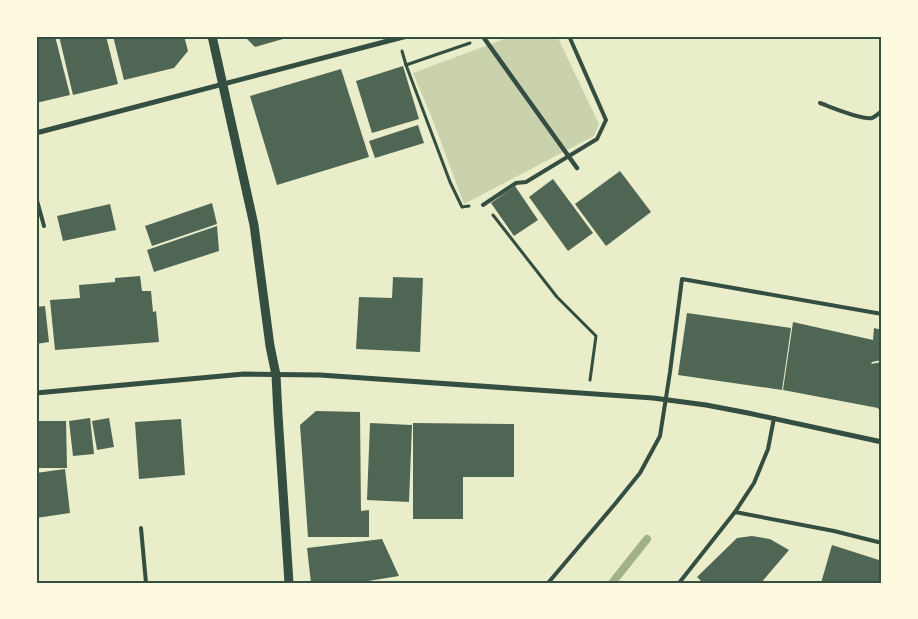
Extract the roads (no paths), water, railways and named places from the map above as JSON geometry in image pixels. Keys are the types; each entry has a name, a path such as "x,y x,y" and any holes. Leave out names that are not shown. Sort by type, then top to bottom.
{"street":[{"path":"212,36 254,225 270,346 276,375 289,583"},
{"path":"36,133 407,36"},
{"path":"484,38 577,168"},
{"path":"36,393 244,374 320,375 665,400 706,405 774,418 882,442"}],"lane":[{"path":"483,204 516,183 526,182 597,139 606,120 569,36"},
{"path":"820,103 864,118 872,118 882,111"},
{"path":"36,197 44,226"},
{"path":"548,583 640,473 660,436 682,279 882,314"},
{"path":"679,583 735,512 754,483 768,449 774,418"},
{"path":"735,512 834,531 882,543"},
{"path":"141,528 146,583"}],"waterway":[{"path":"612,583 647,539"}]}
